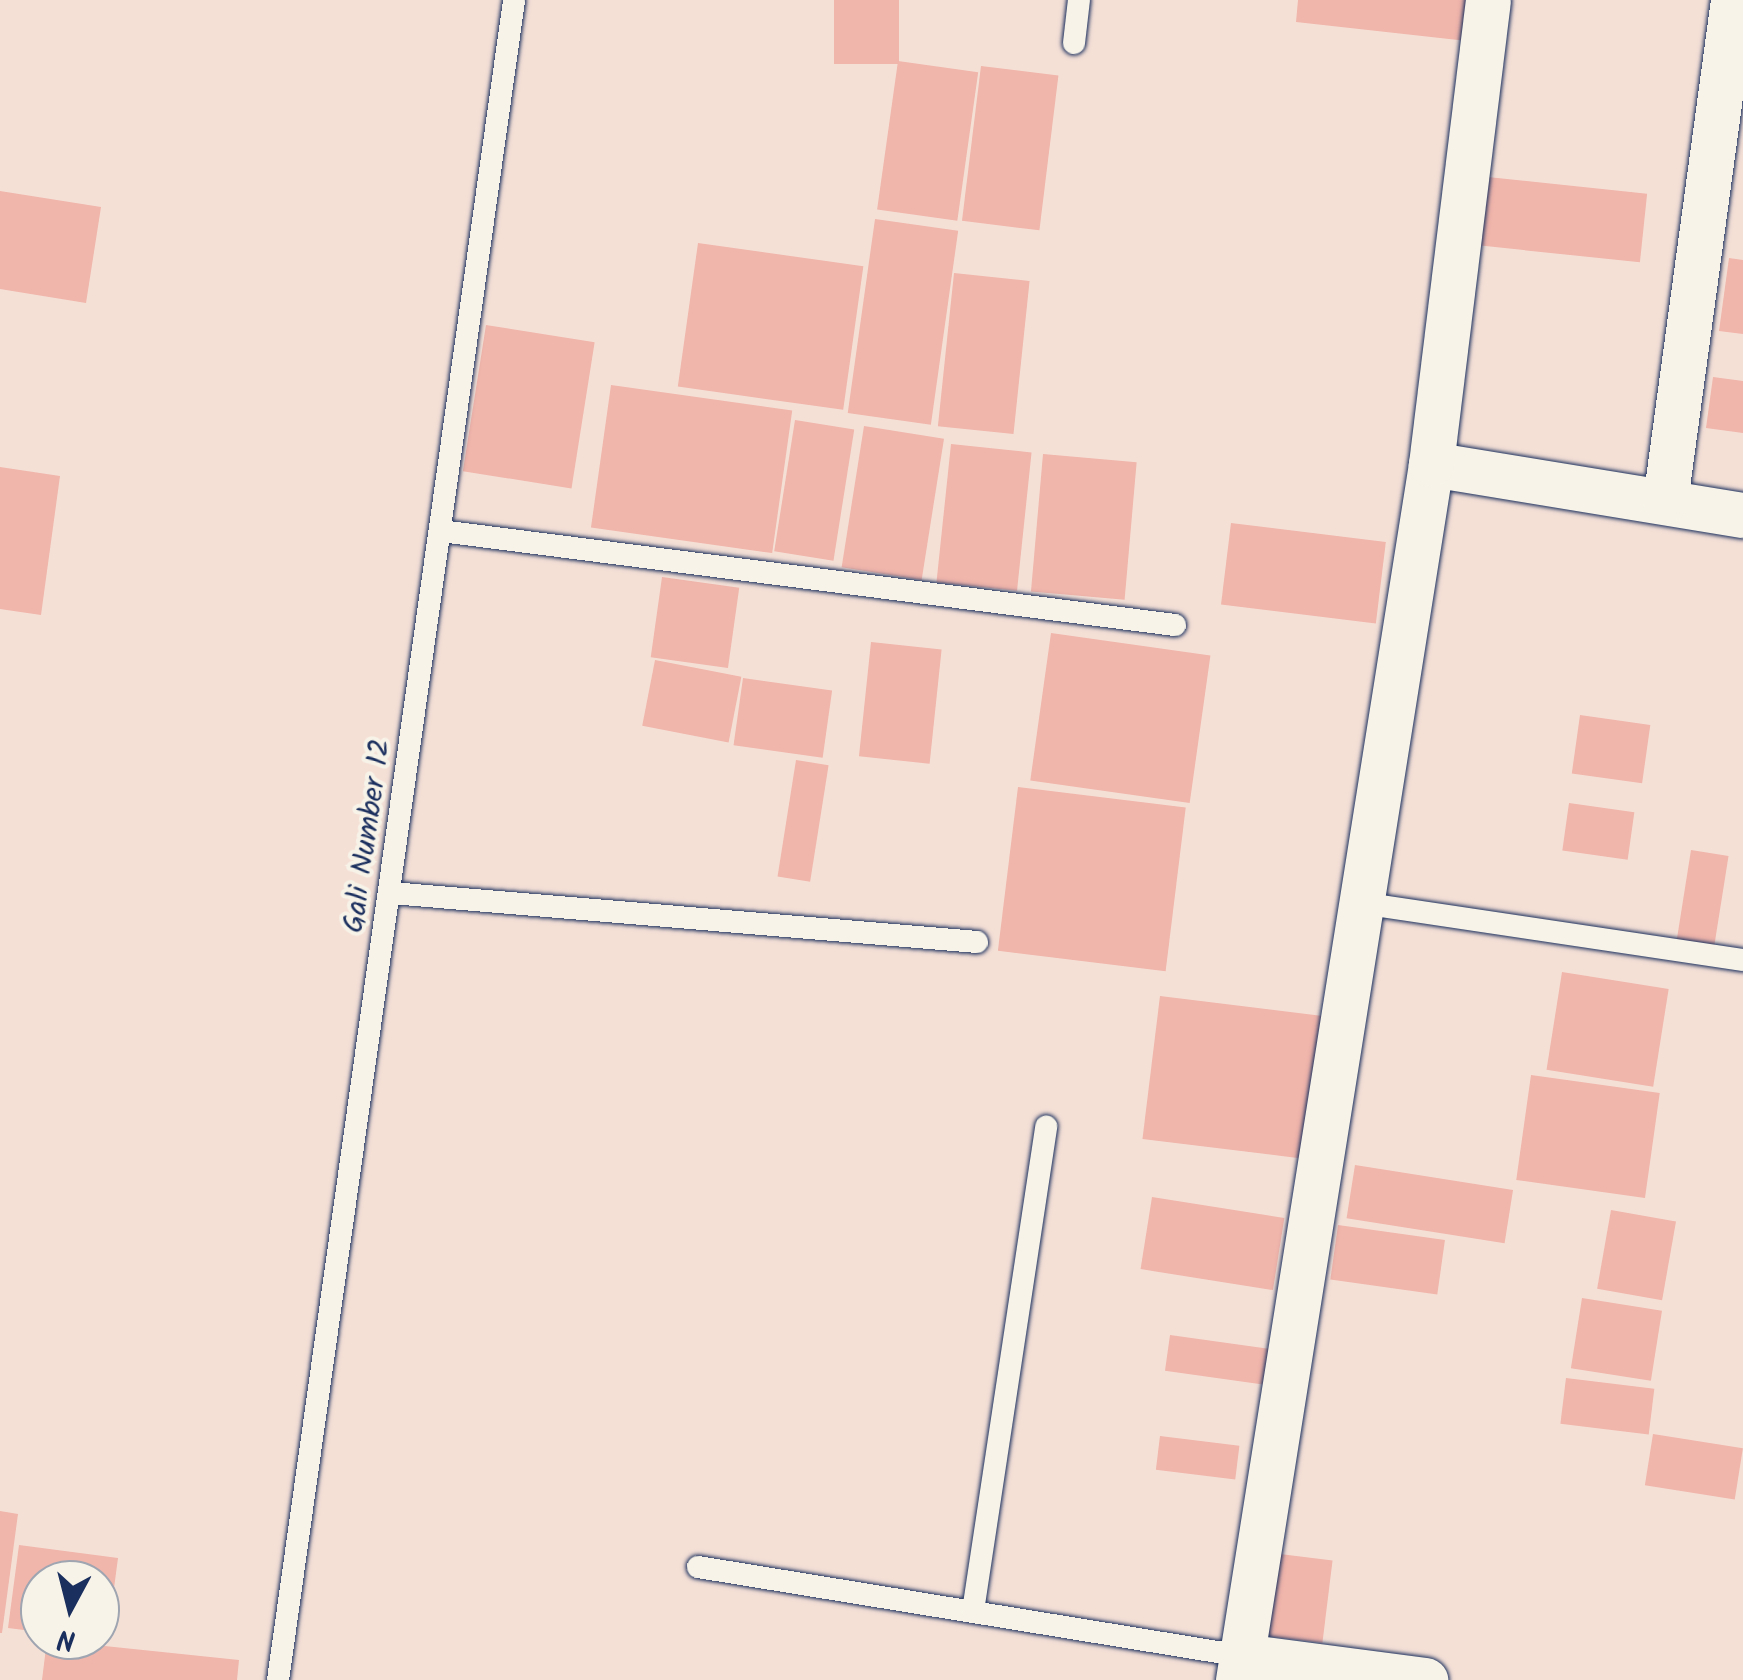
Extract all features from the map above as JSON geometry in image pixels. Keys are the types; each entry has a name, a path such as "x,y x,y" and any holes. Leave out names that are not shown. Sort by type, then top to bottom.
{"street":[{"path":"1424,1680 1240,1668 1431,464 1488,0"},
{"path":"1665,501 1733,0"},
{"path":"1431,464 1743,515"}],"lane":[{"name":"Gali Number 12","path":"278,1680 514,0"},
{"path":"1074,43 1079,0"},
{"path":"441,531 1174,624"},
{"path":"390,894 977,942"},
{"path":"1361,903 1743,960"},
{"path":"973,1611 1046,1126"},
{"path":"698,1568 973,1611 1240,1668"}],"building":[{"path":"834,0 899,0 899,64 834,64"},
{"path":"1298,0 1480,0 1476,42 1296,22"},
{"path":"898,61 978,72 957,221 877,210"},
{"path":"981,66 1058,76 1039,230 962,221"},
{"path":"1488,177 1647,194 1640,262 1481,246"},
{"path":"0,191 101,207 86,303 0,289"},
{"path":"875,219 958,231 931,425 848,413"},
{"path":"698,243 863,266 843,410 678,387"},
{"path":"1729,258 1743,260 1743,334 1719,331"},
{"path":"954,273 1030,281 1013,434 938,426"},
{"path":"486,325 595,342 571,488 463,471"},
{"path":"1713,377 1743,381 1743,433 1706,428"},
{"path":"611,385 792,410 772,553 591,528"},
{"path":"795,420 854,429 833,561 774,551"},
{"path":"864,426 944,439 922,580 842,567"},
{"path":"951,444 1032,452 1017,591 936,582"},
{"path":"1043,454 1137,462 1125,600 1031,591"},
{"path":"0,467 60,476 41,615 0,609"},
{"path":"1231,523 1386,542 1376,623 1221,604"},
{"path":"662,577 739,588 728,668 651,657"},
{"path":"1051,633 1210,655 1190,803 1030,781"},
{"path":"871,642 942,649 930,764 859,756"},
{"path":"655,660 741,677 729,743 642,726"},
{"path":"743,678 832,691 823,758 734,745"},
{"path":"1580,715 1650,725 1642,783 1572,773"},
{"path":"796,760 829,765 810,882 778,877"},
{"path":"1018,787 1186,808 1166,971 998,951"},
{"path":"1569,803 1634,812 1628,860 1562,851"},
{"path":"1691,850 1729,856 1714,945 1677,939"},
{"path":"1562,972 1669,989 1653,1087 1547,1070"},
{"path":"1160,996 1333,1017 1315,1160 1142,1139"},
{"path":"1531,1075 1660,1093 1645,1198 1516,1180"},
{"path":"1355,1165 1513,1190 1505,1243 1347,1218"},
{"path":"1152,1197 1284,1218 1273,1290 1141,1269"},
{"path":"1611,1210 1676,1221 1662,1300 1597,1289"},
{"path":"1338,1225 1445,1240 1437,1294 1330,1279"},
{"path":"1582,1298 1662,1311 1651,1381 1571,1368"},
{"path":"1170,1335 1275,1350 1270,1385 1165,1371"},
{"path":"1566,1378 1654,1389 1649,1435 1560,1424"},
{"path":"1653,1434 1743,1448 1735,1500 1645,1485"},
{"path":"1160,1436 1239,1446 1235,1479 1156,1470"},
{"path":"0,1511 18,1514 2,1633 0,1633"},
{"path":"19,1545 118,1558 20,1560 20,1630 8,1628"},
{"path":"1272,1553 1333,1560 1322,1643 1262,1635"},
{"path":"120,1648 239,1660 237,1680 42,1680 44,1660 120,1660"}]}
